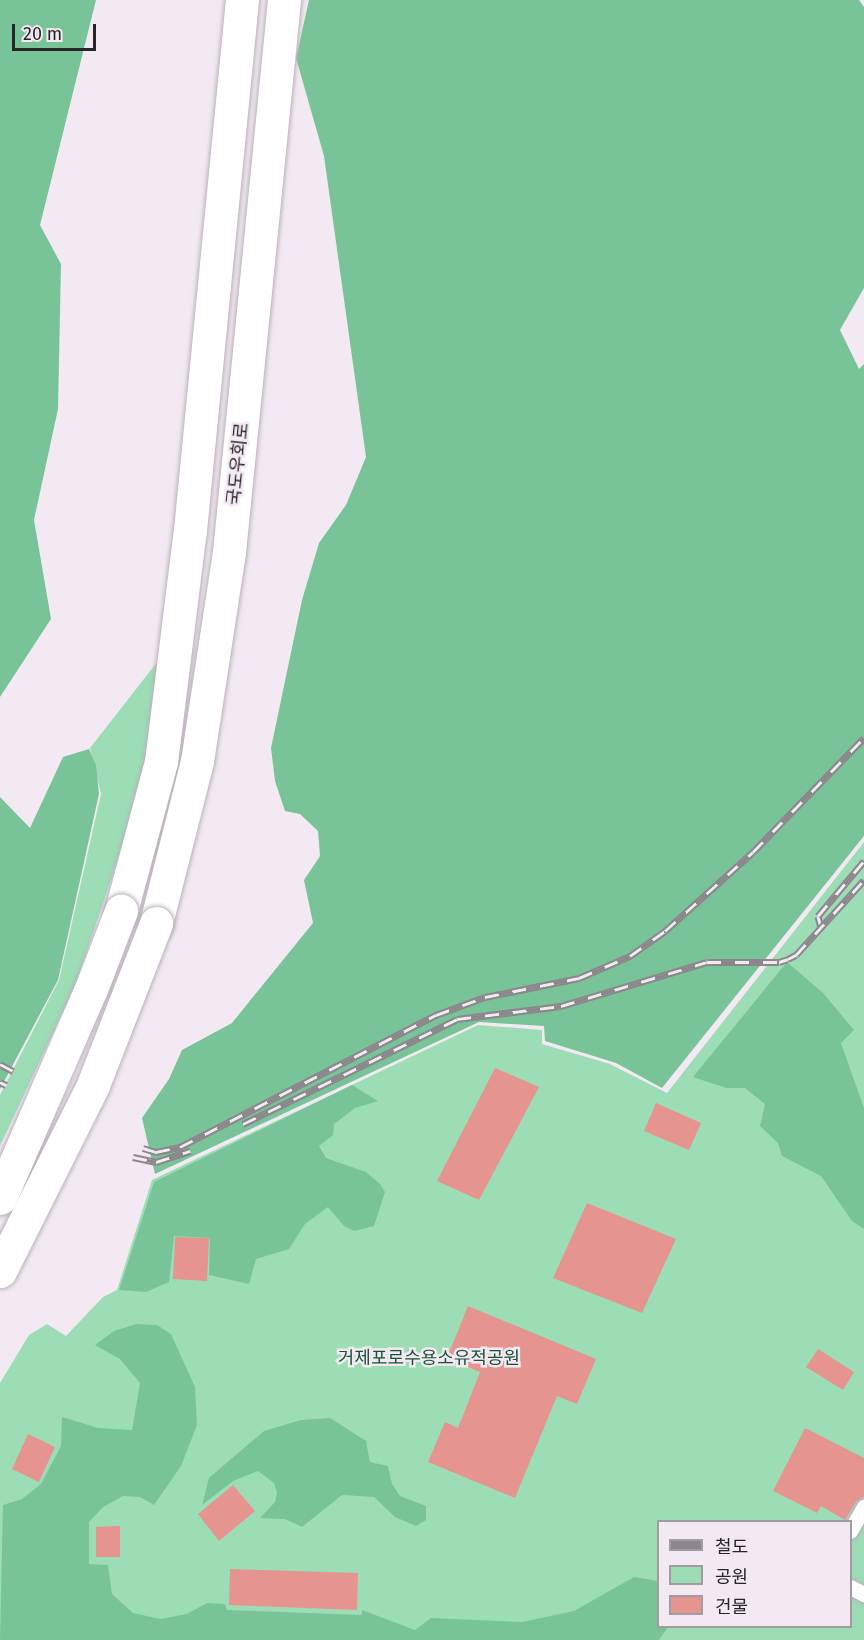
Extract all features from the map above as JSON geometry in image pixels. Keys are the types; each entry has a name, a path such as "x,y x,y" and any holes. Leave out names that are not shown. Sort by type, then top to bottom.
{"highway":[{"path":"0,1198 91,989 121,911 161,762 190,530 242,0"},
{"name":"국도우회로","path":"0,1271 93,1086 156,923 196,761 229,552 284,0"}],"lane":[{"path":"852,1528 864,1508"}],"green space":[{"path":"0,0 96,0 40,225 61,264 58,409 34,520 51,619 0,697"},
{"path":"309,0 859,0 864,7 864,288 840,330 859,369 864,364 864,836 662,1088 616,1063 545,1041 544,1026 479,1022 155,1174 142,1118 169,1079 182,1050 232,1023 313,923 304,880 320,856 318,831 300,814 285,811 275,781 271,748 302,600 319,543 346,505 366,457 324,156 296,58"},
{"path":"165,652 147,772 108,889 75,986 0,1146 0,1095 59,980 101,794 90,748"},
{"path":"89,749 96,765 99,794 58,980 0,1089 0,797 30,828 63,757"},
{"name":"거제포로수용소유적공원","path":"864,842 864,1640 0,1640 0,1383 29,1335 47,1324 66,1336 103,1297 117,1290 152,1180 478,1025 542,1030 542,1044 610,1064 667,1093"},
{"path":"787,962 823,993 854,1030 841,1043 864,1108 864,1229 852,1221 821,1176 782,1156 778,1143 760,1126 765,1104 745,1088 726,1088 693,1077"},
{"path":"352,1085 378,1101 355,1108 334,1124 333,1135 319,1146 326,1158 366,1172 380,1184 385,1192 374,1226 354,1231 344,1226 328,1207 305,1224 289,1249 256,1259 249,1284 209,1275 210,1238 174,1236 169,1282 146,1292 119,1290 154,1182"},
{"path":"136,1324 157,1325 171,1334 195,1387 197,1425 181,1466 154,1505 140,1497 123,1496 103,1507 89,1522 89,1564 108,1565 112,1594 133,1613 160,1619 187,1614 207,1603 225,1604 227,1610 362,1615 362,1610 415,1630 431,1618 522,1622 574,1611 634,1577 657,1581 657,1628 667,1628 659,1640 0,1640 3,1505 22,1499 41,1484 61,1446 62,1417 98,1428 132,1430 140,1383 120,1359 95,1345 114,1331"},
{"path":"330,1418 366,1441 370,1462 388,1466 392,1484 400,1496 426,1506 426,1520 416,1526 395,1517 374,1497 342,1495 302,1527 285,1519 260,1518 275,1502 277,1493 274,1483 258,1471 233,1481 202,1505 209,1478 264,1431 301,1420"}],"building":[{"path":"495,1068 539,1087 479,1200 437,1181"},
{"path":"656,1103 701,1123 689,1150 644,1131"},
{"path":"587,1203 676,1239 642,1313 553,1278"},
{"path":"175,1237 209,1238 207,1281 173,1279"},
{"path":"468,1306 596,1359 577,1404 557,1396 515,1498 428,1462 445,1422 458,1428 480,1372 447,1358"},
{"path":"818,1349 854,1372 843,1390 806,1367"},
{"path":"805,1428 864,1458 864,1497 856,1502 845,1520 821,1506 817,1513 773,1491"},
{"path":"28,1434 55,1447 39,1482 12,1469"},
{"path":"233,1485 255,1511 219,1541 198,1514"},
{"path":"120,1526 120,1557 96,1557 96,1527"},
{"path":"230,1569 358,1573 357,1610 229,1605"}],"railway":[{"path":"143,1148 156,1152 180,1147 436,1015 485,997 579,978 630,956 665,931 753,852 864,738"},
{"path":"821,928 818,916 864,861"},
{"path":"243,1124 457,1019 561,1006 707,962 779,962 788,959 796,955 864,880"},
{"path":"0,1064 13,1071"},
{"path":"0,1082 6,1085"},
{"path":"133,1157 156,1162 190,1151"}]}
